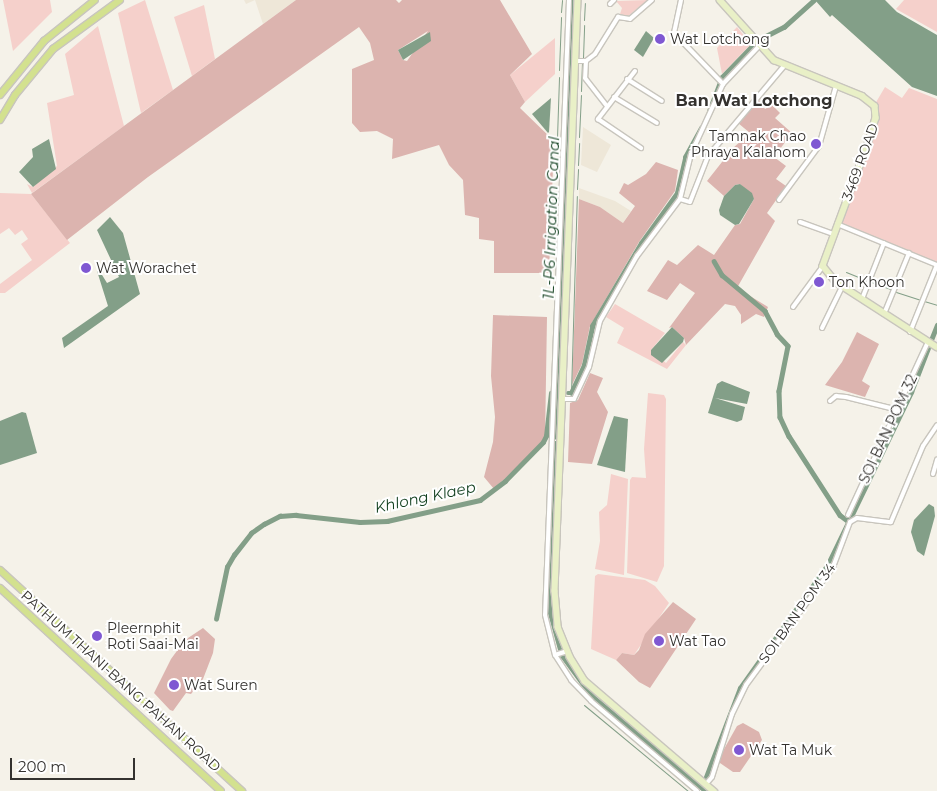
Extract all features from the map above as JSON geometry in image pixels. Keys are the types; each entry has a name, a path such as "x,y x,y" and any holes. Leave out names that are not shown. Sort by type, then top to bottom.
{"main road":[{"path":"0,95 44,40 95,0"},
{"path":"0,120 15,95 53,49 120,0"},
{"path":"578,0 571,67 564,231 563,399 554,500 555,606 561,653 596,692 714,791"},
{"name":"3469 ROAD","path":"720,0 760,46 784,66 868,99 877,113 823,266"},
{"path":"823,266 826,274 842,287 910,332 937,347"},
{"name":"PATHUM THANI-BANG PAHAN ROAD","path":"0,570 242,791"},
{"name":"PATHUM THANI-BANG PAHAN ROAD","path":"0,588 221,791"}],"street":[{"path":"569,0 571,67 552,441 554,500 545,606 561,653 590,701 697,791"},
{"path":"610,4 614,0"},
{"path":"571,67 586,61 602,45 618,17 630,18 652,0"},
{"path":"681,0 673,30 721,82"},
{"path":"563,399 574,399 589,367 600,321 637,256 680,199 691,154 721,82 760,46"},
{"path":"586,61 585,78 606,106"},
{"path":"680,199 690,202 700,169 720,138 749,105 762,95 784,66"},
{"path":"635,71 606,106 599,121 642,148"},
{"path":"627,79 662,101"},
{"path":"779,200 819,146 836,86"},
{"path":"614,97 657,123"},
{"path":"800,222 834,234"},
{"path":"837,224 937,265 910,332"},
{"path":"862,299 884,243"},
{"path":"884,314 909,253"},
{"path":"793,307 823,266"},
{"path":"822,328 842,287"},
{"name":"SOI BAN POM 32","path":"848,515 928,342"},
{"path":"830,401 836,396 846,397 898,410"},
{"name":"SOI BAN POM 34","path":"706,784 712,777 732,714 746,685 833,566 850,522 857,518 890,522 924,446 937,425"},
{"path":"552,441 561,438"},
{"path":"933,474 937,460"}],"shaded area":[{"path":"3,0 50,0 52,12 13,51"},
{"path":"145,0 173,90 141,113 118,13"},
{"path":"244,0 255,0 246,4"},
{"path":"255,0 296,0 263,24"},
{"path":"296,0 396,0 399,3 402,0 500,0 532,54 510,75 525,102 520,108 554,141 549,273 494,273 494,241 479,239 479,218 465,215 463,180 449,165 439,145 392,159 393,139 377,131 360,132 352,123 352,69 374,60 370,43 359,27 148,177 67,240 31,194","holes":["428,31 407,61 403,60 398,50"]},
{"path":"648,0 628,16 620,14 622,8 616,1"},
{"path":"815,0 885,0 897,12 937,35 937,96 912,87 832,15 830,17"},
{"path":"904,0 937,0 937,32 896,9"},
{"path":"204,5 215,59 192,76 174,17"},
{"path":"98,26 124,126 32,193 27,184 33,187 57,166 47,103 74,95 65,54"},
{"path":"737,27 751,44 722,74 717,48"},
{"path":"646,31 654,38 643,57 634,50"},
{"path":"430,32 431,41 403,60 398,50"},
{"path":"555,38 555,74 525,102 510,75"},
{"path":"885,87 902,98 909,88 937,99 937,263 839,223 877,121 875,104"},
{"path":"551,98 549,132 548,133 532,114"},
{"path":"759,100 765,109 772,105 780,113 775,118 792,133 774,157 786,166 776,179 786,186 767,213 775,221 737,288 768,307 764,317 756,314 741,324 741,315 735,306 725,304 686,345 684,338 672,327 669,328 695,293 680,283 667,300 647,291 668,260 677,265 698,245 714,255 735,225 740,224 754,199 740,184 735,185 724,196 707,181 733,148 750,133 738,123"},
{"path":"583,127 611,145 597,172 581,165"},
{"path":"49,139 56,169 33,187 19,172 33,157 32,149"},
{"path":"656,162 678,170 675,191 639,242 590,326 582,364 572,385 579,199 600,207 623,223 635,206 619,193 624,183 628,185 646,174"},
{"path":"740,184 752,193 754,199 739,224 735,225 720,215 719,210 724,196 735,185"},
{"path":"579,188 615,201 631,211 623,223 600,207 579,199"},
{"path":"0,193 31,194 70,243 5,293 0,293 0,284 32,260 21,244 28,239 22,230 15,235 9,228 0,234"},
{"path":"110,217 123,233 140,294 64,348 62,338 108,306 97,271 99,270 107,283 119,277 97,230"},
{"path":"615,304 665,333 651,350 666,363 683,342 686,345 667,369 617,343 624,328 606,317"},
{"path":"493,315 547,317 545,440 494,489 484,477 493,442 495,417 491,376"},
{"path":"672,327 684,338 683,342 662,363 651,355 651,350"},
{"path":"857,332 879,344 862,381 870,386 865,397 825,385 842,362"},
{"path":"590,373 603,378 597,392 608,412 592,464 568,462 570,403 578,400"},
{"path":"722,381 750,392 747,404 715,398 745,407 742,420 737,422 708,413 717,384"},
{"path":"648,393 664,395 666,399 664,566 657,582 627,573 630,480 632,477 646,478 644,449"},
{"path":"22,412 26,413 37,453 0,465 0,421"},
{"path":"614,416 628,419 625,472 597,465"},
{"path":"611,474 628,479 624,575 595,569 600,541 599,512 607,505"},
{"path":"929,504 934,507 935,516 924,556 917,551 911,532 914,520"},
{"path":"598,574 645,580 655,586 669,603 634,655 622,653 616,660 591,649 595,576"},
{"path":"673,602 696,619 650,688 639,682 616,660 622,653 634,655 639,650 645,634"},
{"path":"203,628 215,639 213,653 203,679 191,694 186,693 173,711 170,710 154,693 171,659 185,640"},
{"path":"743,723 759,732 762,740 740,772 733,772 720,763 719,758 737,726"}],"waterway":[{"path":"561,12 562,0"},
{"name":"1L-P6 Irrigation Canal","path":"555,437 572,0"},
{"name":"Khlong Klaep","path":"760,39 784,27 814,0"},
{"path":"584,20 585,3"},
{"path":"559,70 561,17"},
{"path":"583,58 584,25"},
{"name":"Khlong Klaep","path":"709,111 722,77 753,45"},
{"path":"581,91 582,63"},
{"path":"557,138 559,77"},
{"path":"579,137 581,95"},
{"name":"Khlong Klaep","path":"568,393 571,393 584,365 592,326 641,243 677,193 685,157 701,128"},
{"path":"578,165 579,143"},
{"path":"577,189 578,169"},
{"path":"571,393 577,196"},
{"path":"714,261 722,275 765,311 777,334 788,346 779,391 780,417 789,436 840,515 848,521"},
{"path":"846,272 868,281"},
{"path":"871,282 893,290"},
{"path":"896,292 921,300"},
{"path":"924,301 937,305"},
{"path":"931,340 937,325"},
{"path":"706,777 740,688 828,564 911,392 928,348"},
{"name":"Khlong Klaep","path":"216,619 227,567 251,533 264,524 280,516 296,515 360,522 387,521 480,500 505,481 543,442 546,436 551,393"},
{"name":"1L-P6 Irrigation Canal","path":"555,443 550,611 562,655 592,696 706,791"},
{"path":"584,705 688,791"}],"place":[{"name":"Wat Lotchong","path":"660,39"},
{"name":"Tamnak Chao Phraya Kalahom","path":"816,144"},
{"name":"Wat Worachet","path":"86,268"},
{"name":"Ton Khoon","path":"819,282"},
{"name":"Pleernphit Roti Saai-Mai","path":"97,636"},
{"name":"Wat Tao","path":"659,641"},
{"name":"Wat Suren","path":"174,685"},
{"name":"Wat Ta Muk","path":"739,750"}],"district":[{"name":"Ban Wat Lotchong","path":"754,101"}]}
